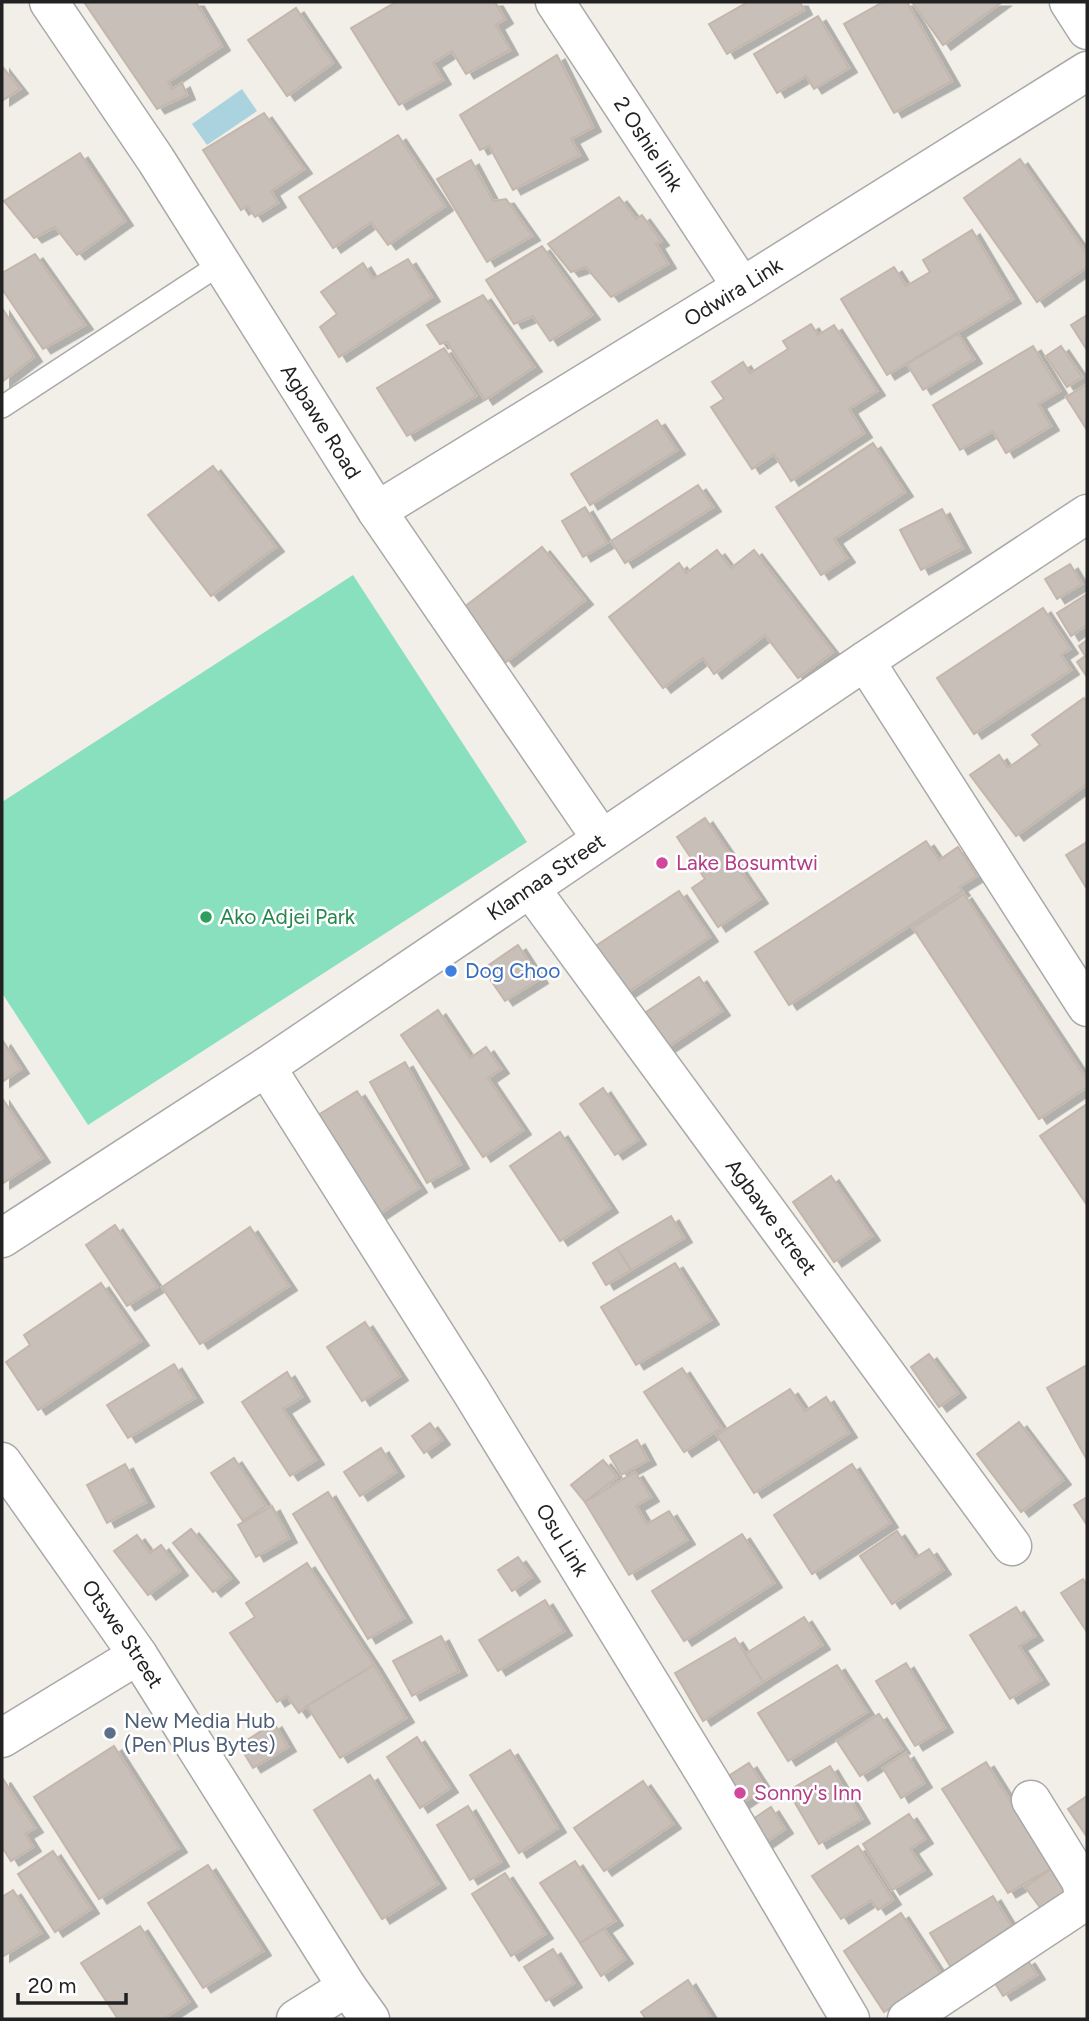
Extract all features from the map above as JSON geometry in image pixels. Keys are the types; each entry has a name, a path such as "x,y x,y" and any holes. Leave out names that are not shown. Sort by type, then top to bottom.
{"street":[{"name":"Agbawe Road","path":"49,2 156,160 377,511 601,838"},
{"name":"2 Oshie link","path":"555,2 742,287"},
{"path":"1069,2 1087,30"},
{"name":"Odwira Link","path":"377,511 1087,71"},
{"name":"Klannaa Street","path":"2,1238 266,1067 601,838 1087,514"},
{"path":"864,661 1087,1007"},
{"name":"Agbawe street","path":"530,888 1012,1546"},
{"name":"Osu Link","path":"266,1067 493,1427 711,1783 850,2019"},
{"name":"Otswe Street","path":"2,1462 138,1655 347,1987 370,2019"},
{"path":"2,1738 138,1655"},
{"path":"907,2019 1079,1905 1084,1894 1081,1881 1031,1800"},
{"path":"296,2019 347,1987"}],"lane":[{"path":"2,407 222,263"}],"green space":[{"name":"Ako Adjei Park","path":"353,575 527,842 88,1125 2,993 2,802"}],"water":[{"path":"242,89 257,111 207,145 192,124"}],"building":[{"path":"84,2 196,2 222,46 168,82 172,89 182,83 187,95 157,109"},
{"path":"396,2 495,2 505,19 496,25 510,50 466,74 452,51 433,63 443,80 399,105 351,28"},
{"path":"748,2 800,2 804,10 727,54 709,24"},
{"path":"883,2 907,2 952,81 894,113 844,24"},
{"path":"912,2 1002,2 943,45"},
{"path":"296,8 333,63 287,96 248,40"},
{"path":"818,16 849,68 814,89 806,76 777,93 754,54"},
{"path":"557,55 593,127 571,139 580,155 513,190 489,146 480,150 460,115"},
{"path":"2,66 20,89 2,101"},
{"path":"264,113 304,169 271,191 278,203 255,217 247,206 241,210 203,150"},
{"path":"398,135 445,206 388,245 371,222 333,248 299,197"},
{"path":"80,153 125,221 77,255 55,227 34,238 4,201"},
{"path":"1020,159 1087,254 1087,267 1037,302 964,198"},
{"path":"471,160 493,201 506,199 532,236 487,262 437,179"},
{"path":"619,197 636,219 642,215 661,241 656,244 668,264 611,297 586,267 571,272 548,244"},
{"path":"972,230 1013,299 887,375 841,299 894,267 906,286 930,272 923,260"},
{"path":"542,246 592,315 550,341 533,316 514,324 486,280"},
{"path":"35,254 85,325 43,349 2,289 2,273"},
{"path":"408,259 432,297 339,357 320,327 337,314 321,292 363,263 373,279"},
{"path":"483,295 534,367 485,400 447,342 440,344 427,325"},
{"path":"2,308 34,357 2,382"},
{"path":"1087,315 1087,350 1071,325"},
{"path":"811,324 818,335 834,325 877,391 849,409 864,433 791,481 774,454 752,469 711,407 724,399 712,382 743,362 750,373 788,349 783,341"},
{"path":"958,334 974,359 923,390 907,364"},
{"path":"1033,346 1060,391 1038,404 1051,426 1006,453 993,431 960,450 933,405"},
{"path":"1061,346 1082,377 1067,387 1046,356"},
{"path":"444,348 476,396 407,436 377,388"},
{"path":"1087,384 1087,430 1066,397"},
{"path":"657,420 677,450 590,505 571,474"},
{"path":"873,443 905,492 834,539 847,558 821,575 776,507"},
{"path":"213,466 276,547 211,596 148,515"},
{"path":"698,485 713,507 625,563 611,541"},
{"path":"585,507 607,543 583,557 562,521"},
{"path":"942,509 963,548 921,570 900,530"},
{"path":"542,547 585,600 506,662 463,608"},
{"path":"717,550 731,568 754,550 833,652 798,678 765,635 714,674 703,658 663,688 609,617 679,563 686,573"},
{"path":"1070,564 1082,584 1057,599 1045,579"},
{"path":"1087,594 1087,625 1071,636 1057,613"},
{"path":"1043,608 1070,649 1061,655 1071,670 974,734 937,678"},
{"path":"1087,640 1087,677 1077,662 1085,656 1079,646"},
{"path":"1084,698 1087,702 1087,784 1016,836 970,775 999,755 1008,768 1040,745 1032,735"},
{"path":"705,818 760,899 718,927 692,888 705,879 677,837"},
{"path":"926,841 939,860 958,847 977,876 959,887 962,891 789,1005 755,952"},
{"path":"1087,842 1087,889 1066,855"},
{"path":"679,891 710,937 616,1000 585,953"},
{"path":"964,894 1087,1080 1087,1087 1039,1119 913,928"},
{"path":"518,945 540,979 505,1001 483,969"},
{"path":"699,977 722,1011 660,1052 637,1018"},
{"path":"438,1010 470,1058 486,1047 501,1069 488,1078 523,1130 483,1157 401,1035"},
{"path":"2,1042 21,1069 2,1082"},
{"path":"405,1062 461,1164 427,1183 370,1082"},
{"path":"603,1088 638,1140 615,1155 580,1104"},
{"path":"357,1091 419,1188 373,1218 310,1120"},
{"path":"2,1098 42,1158 2,1184"},
{"path":"1087,1104 1087,1205 1040,1136"},
{"path":"560,1132 610,1208 560,1241 510,1166"},
{"path":"831,1176 872,1236 834,1262 793,1202"},
{"path":"671,1216 684,1238 631,1270 617,1248"},
{"path":"115,1225 157,1287 127,1306 86,1245"},
{"path":"250,1227 289,1286 200,1344 162,1287"},
{"path":"617,1248 631,1270 606,1285 593,1263"},
{"path":"675,1263 711,1320 636,1365 601,1307"},
{"path":"101,1283 141,1341 38,1410 6,1362 30,1345 24,1335"},
{"path":"365,1322 400,1376 362,1401 327,1347"},
{"path":"929,1354 958,1393 939,1407 911,1367"},
{"path":"174,1364 195,1398 128,1438 107,1405"},
{"path":"1087,1365 1087,1460 1047,1388"},
{"path":"682,1368 721,1428 684,1452 644,1392"},
{"path":"287,1372 302,1397 283,1409 316,1460 290,1476 242,1402"},
{"path":"790,1389 805,1411 826,1397 849,1433 754,1493 717,1435"},
{"path":"1019,1422 1063,1480 1021,1512 977,1454"},
{"path":"430,1423 442,1440 424,1453 412,1436"},
{"path":"637,1440 648,1460 621,1475 610,1456"},
{"path":"381,1448 396,1472 360,1496 344,1472"},
{"path":"234,1458 266,1506 243,1521 211,1473"},
{"path":"603,1460 617,1477 585,1502 571,1485"},
{"path":"125,1464 146,1502 107,1523 87,1485"},
{"path":"852,1464 890,1523 812,1574 774,1515"},
{"path":"635,1472 651,1497 636,1506 647,1524 669,1511 687,1540 629,1575 585,1502"},
{"path":"328,1492 404,1618 368,1639 293,1514"},
{"path":"1087,1497 1087,1525 1074,1505"},
{"path":"272,1506 289,1538 256,1557 238,1525"},
{"path":"191,1529 231,1578 213,1592 173,1543"},
{"path":"897,1531 915,1558 929,1549 943,1570 892,1604 860,1556"},
{"path":"742,1534 774,1583 684,1641 652,1591"},
{"path":"137,1535 150,1553 161,1545 180,1571 148,1595 114,1551"},
{"path":"518,1557 532,1577 512,1591 498,1570"},
{"path":"307,1563 374,1665 299,1713 287,1696 277,1702 230,1633 255,1617 246,1603"},
{"path":"1083,1579 1087,1585 1087,1632 1061,1593"},
{"path":"545,1600 564,1631 498,1671 479,1640"},
{"path":"1016,1607 1035,1636 1019,1646 1041,1680 1010,1699 970,1635"},
{"path":"804,1617 822,1645 763,1682 745,1654"},
{"path":"441,1636 459,1671 412,1696 393,1661"},
{"path":"735,1638 763,1682 703,1721 675,1673"},
{"path":"906,1663 945,1728 915,1746 876,1681"},
{"path":"374,1665 406,1718 340,1758 307,1706"},
{"path":"837,1665 867,1712 788,1761 758,1713"},
{"path":"879,1714 902,1749 860,1776 837,1741"},
{"path":"274,1723 288,1747 253,1768 239,1745"},
{"path":"417,1737 450,1788 420,1808 387,1757"},
{"path":"114,1746 179,1848 99,1899 34,1797"},
{"path":"510,1750 558,1828 519,1853 470,1775"},
{"path":"906,1753 924,1783 901,1798 883,1768"},
{"path":"986,1762 1052,1868 1008,1893 942,1789"},
{"path":"749,1763 765,1788 736,1807 719,1782"},
{"path":"830,1766 862,1819 819,1844 788,1791"},
{"path":"370,1775 438,1884 382,1919 314,1810"},
{"path":"2,1779 35,1828 25,1834 33,1847 11,1861 2,1847"},
{"path":"643,1781 673,1824 604,1871 574,1828"},
{"path":"1087,1796 1087,1837 1068,1809"},
{"path":"468,1806 501,1862 470,1880 437,1825"},
{"path":"771,1807 785,1829 759,1847 744,1825"},
{"path":"909,1814 925,1839 910,1849 924,1870 892,1890 863,1844"},
{"path":"858,1846 893,1900 878,1910 871,1900 841,1919 812,1876"},
{"path":"53,1851 91,1909 55,1932 18,1874"},
{"path":"575,1861 615,1921 580,1943 540,1883"},
{"path":"208,1865 263,1951 203,1988 148,1903"},
{"path":"1052,1868 1074,1898 1047,1917 1025,1887"},
{"path":"505,1873 545,1934 511,1956 472,1894"},
{"path":"13,1890 41,1933 2,1957 2,1897"},
{"path":"993,1896 1014,1931 952,1969 930,1933"},
{"path":"901,1913 941,1974 884,2012 844,1951"},
{"path":"140,1926 189,2002 163,2019 118,2019 81,1963"},
{"path":"604,1929 625,1959 601,1976 580,1943"},
{"path":"553,1949 574,1983 546,2001 524,1967"},
{"path":"1027,1959 1037,1975 1003,1996 993,1980"},
{"path":"688,1980 712,2019 646,2019 641,2012"}],"place":[{"name":"Lake Bosumtwi","path":"662,863"},
{"name":"Ako Adjei Park","path":"206,917"},
{"name":"Dog Choo","path":"451,971"},
{"name":"New Media Hub (Pen Plus Bytes)","path":"110,1733"},
{"name":"Sonny's Inn","path":"740,1793"}]}
